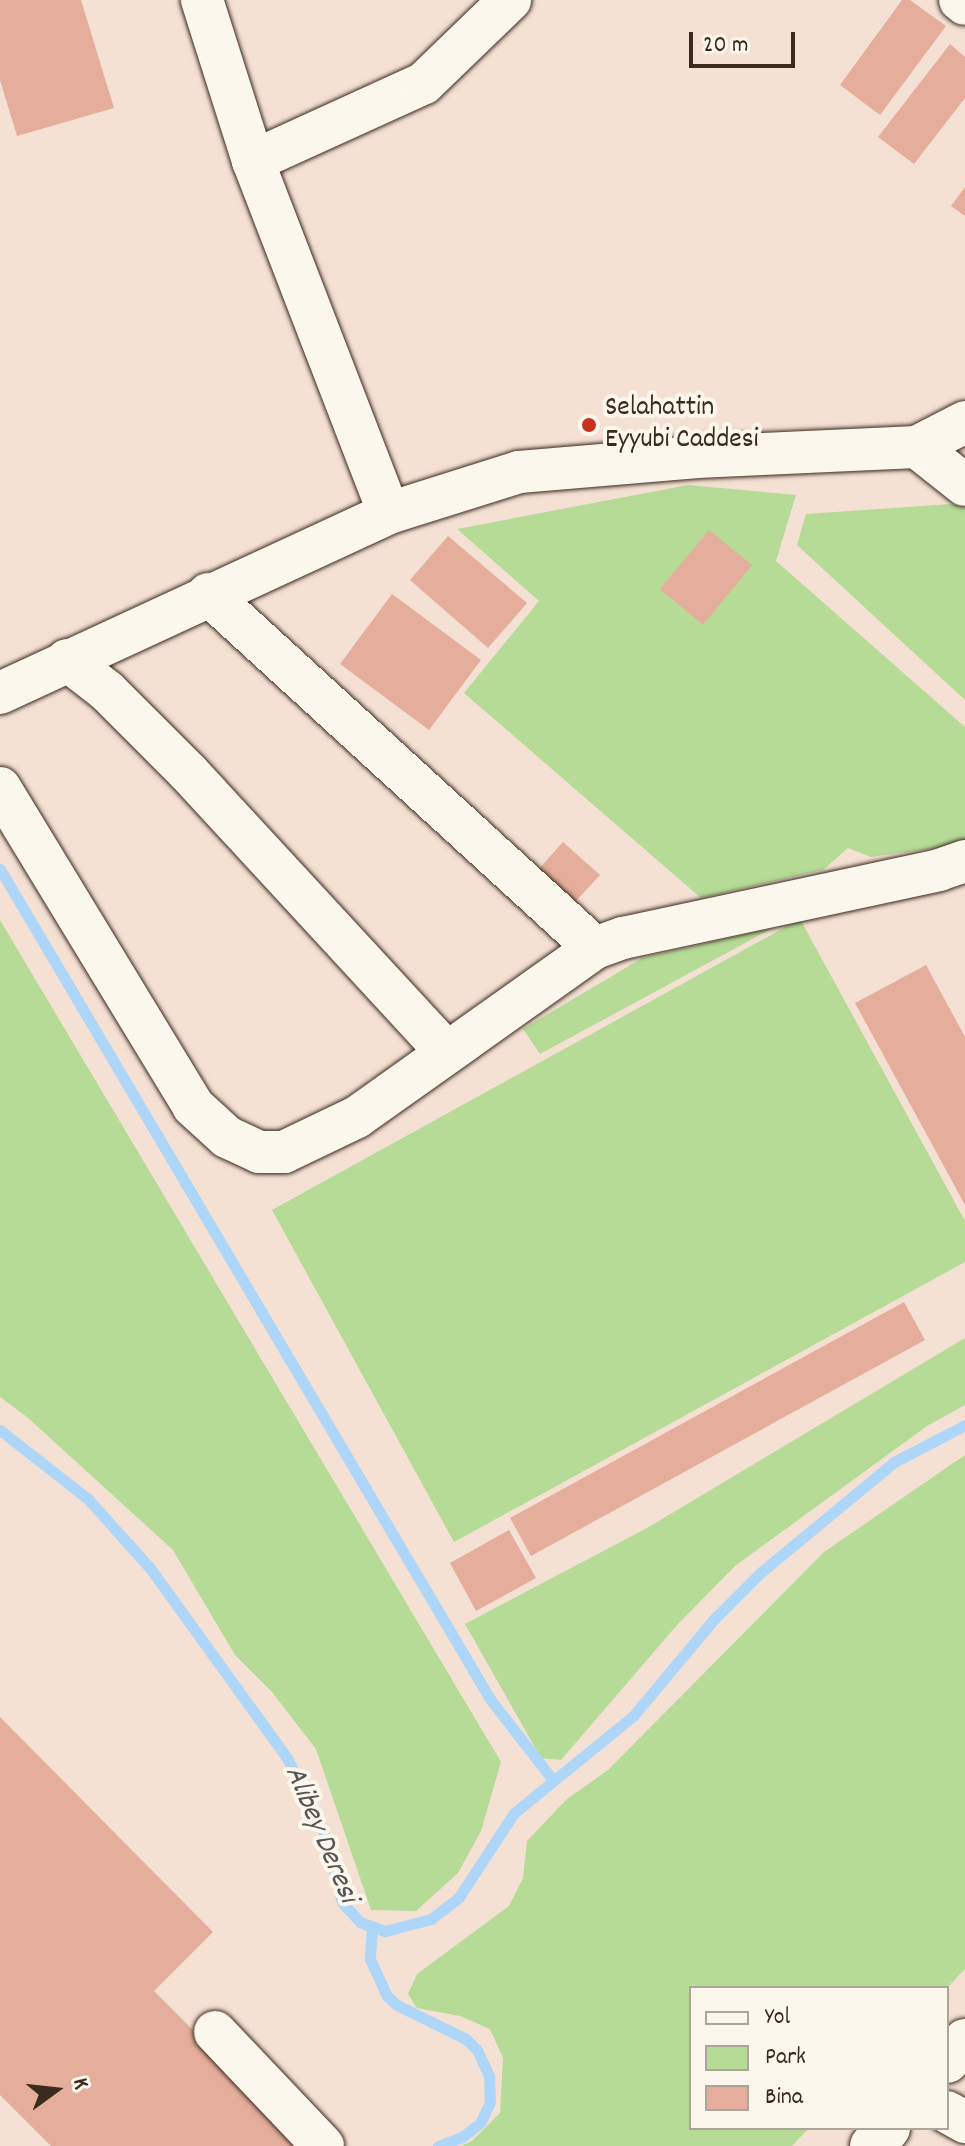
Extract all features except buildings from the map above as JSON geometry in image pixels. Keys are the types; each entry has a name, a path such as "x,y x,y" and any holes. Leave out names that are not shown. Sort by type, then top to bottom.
{"main road":[{"path":"949,2059 965,2041"},
{"path":"872,2146 886,2130"}],"street":[{"path":"202,0 253,161 389,513"},
{"path":"253,161 424,83 510,0"},
{"path":"960,0 965,4"},
{"path":"0,693 208,594 389,513 519,472 697,457 917,447 965,422"},
{"path":"917,447 965,485"},
{"path":"208,594 595,948"},
{"path":"67,660 107,691 188,772 446,1052"},
{"path":"0,788 193,1106 227,1137 259,1152 284,1152 357,1117 595,948 623,938 951,875"},
{"path":"215,2032 323,2146"}],"green space":[{"path":"688,485 796,495 776,561 965,727 965,844 871,857 848,848 823,870 701,898 464,693 539,601 457,529"},
{"path":"951,504 965,507 965,700 797,545 806,514"},
{"path":"800,919 965,1221 965,1262 454,1542 272,1210"},
{"path":"0,920 501,1762 481,1831 458,1873 416,1911 371,1910 316,1749 272,1692 235,1655 173,1550 27,1417 0,1397"},
{"path":"773,928 540,1054 523,1029 642,958"},
{"path":"965,1338 965,1405 927,1426 735,1566 677,1625 561,1760 541,1758 465,1624 647,1528"},
{"path":"965,1455 965,1969 949,1986 689,1986 689,2130 807,2130 792,2146 461,2146 472,2141 500,2113 503,2058 490,2029 460,2016 417,2008 408,1994 417,1974 509,1906 523,1878 527,1841 567,1799 608,1770 824,1552"}],"waterway":[{"path":"0,869 490,1699 552,1779"},
{"name":"Alibey Deresi","path":"0,1430 88,1499 150,1568 287,1758 323,1831 342,1902 360,1922 385,1931 431,1919 459,1897 514,1813 633,1716 715,1618 760,1573 894,1462 965,1425"},
{"path":"372,1928 370,1959 387,1996 397,2005 466,2039 477,2050 489,2076 490,2102 480,2123 462,2137 438,2146"}],"place":[{"name":"Selahattin Eyyubi Caddesi","path":"589,425"}]}
